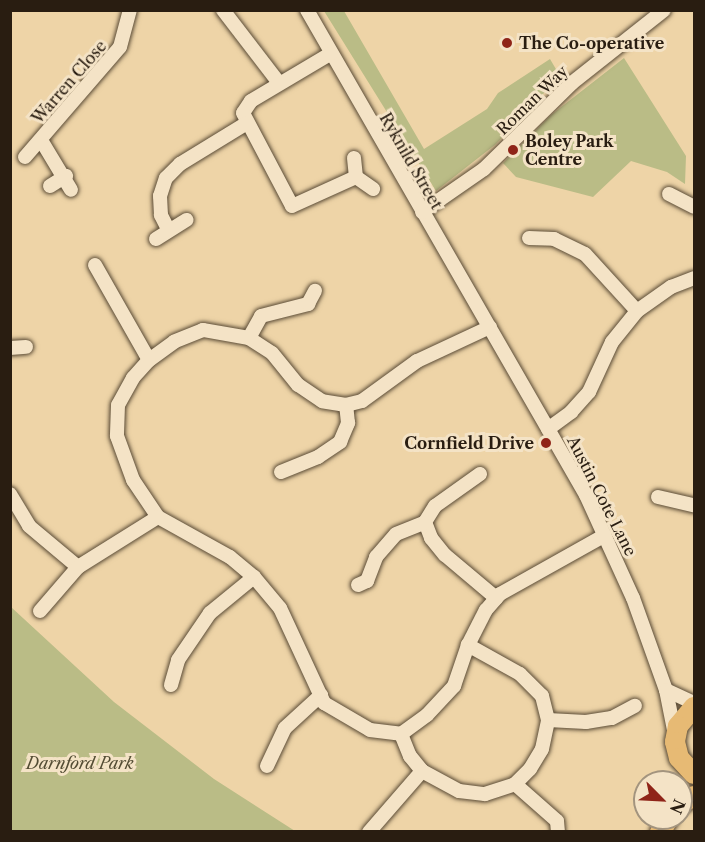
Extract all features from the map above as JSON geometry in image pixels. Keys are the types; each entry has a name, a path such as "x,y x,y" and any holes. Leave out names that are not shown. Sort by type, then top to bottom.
{"highway":[{"path":"685,770 676,749 675,735 683,717 694,707"}],"street":[{"name":"Warren Close","path":"25,157 120,47 129,10"},
{"path":"224,10 279,83"},
{"name":"Ryknild Street","path":"307,10 330,54 489,327"},
{"name":"Roman Way","path":"422,212 484,169 572,83 664,10"},
{"path":"330,54 251,101 243,113 292,206 356,177"},
{"path":"168,229 161,215 160,196 166,178 180,164 248,123"},
{"name":"Warren Close","path":"41,140 66,176 71,190"},
{"path":"354,158 356,177 373,189"},
{"path":"50,186 66,176"},
{"path":"685,184 673,195 694,207"},
{"path":"156,238 187,220"},
{"path":"537,235 554,239 585,254 637,311"},
{"path":"95,265 110,277 149,360"},
{"path":"548,429 571,412 589,392 612,342 637,311 671,287 694,278"},
{"path":"249,338 261,316 308,304 317,292"},
{"path":"489,327 417,361 362,402 346,405 322,401 298,385 272,353 249,338 203,330 174,342 149,360 118,405 117,436 133,480 158,517 230,557 254,577 280,608 324,703 348,720 370,730 401,735 427,716 454,686 468,645 496,598 605,535"},
{"name":"Austin Cote Lane","path":"489,327 548,429 605,535 666,690 675,735"},
{"path":"281,472 318,457 340,442 348,423 346,405"},
{"path":"367,585 376,557 396,534 425,522 441,500 480,474"},
{"path":"10,494 29,526 78,567"},
{"path":"658,497 675,494 694,505"},
{"path":"39,611 78,567 158,517"},
{"path":"425,522 431,538 445,555 496,598"},
{"path":"171,685 178,660 210,613 254,577"},
{"path":"401,735 410,756 422,771 459,791 485,794 515,784 542,749 548,720 542,696 520,674 468,645"},
{"path":"666,690 694,703"},
{"path":"267,766 285,728 321,695"},
{"path":"548,720 586,722 612,718 635,706"},
{"path":"369,831 422,771"},
{"path":"515,784 557,821 558,831"}],"green space":[{"path":"324,11 344,11 424,149 487,109 498,93 550,59 560,76 496,144 436,191"},
{"path":"624,58 686,156 685,184 667,172 631,161 593,197 516,177 503,163 551,115"},
{"name":"Darnford Park","path":"11,607 114,702 214,779 295,831 11,831"}],"place":[{"name":"The Co-operative","path":"507,43"},
{"name":"Boley Park Centre","path":"513,150"},
{"name":"Cornfield Drive","path":"546,443"}]}
